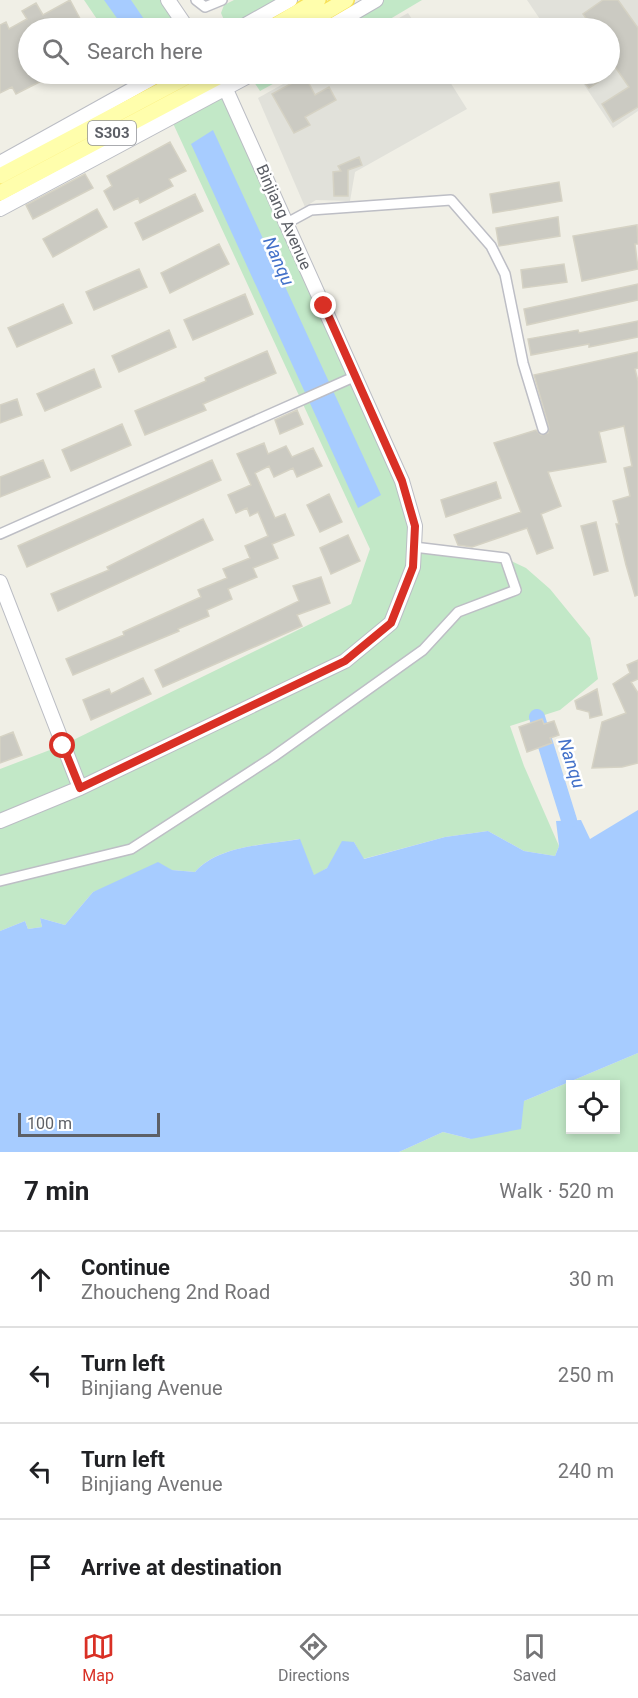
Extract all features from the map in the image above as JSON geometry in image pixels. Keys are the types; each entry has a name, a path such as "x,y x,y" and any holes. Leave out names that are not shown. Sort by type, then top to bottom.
{"main road":[{"path":"288,18 318,0"},
{"path":"316,18 346,0"},
{"name":"S303","path":"0,176 173,84"},
{"name":"S303","path":"0,193 210,84"}],"street":[{"path":"168,0 180,18"},
{"path":"196,0 205,7 222,0"},
{"path":"258,18 290,0"},
{"path":"337,18 354,0"},
{"path":"345,18 376,0"},
{"path":"0,163 142,84"},
{"path":"0,209 212,84"},
{"name":"Binjiang Avenue","path":"0,821 80,788 345,661 391,623 413,567 415,526 402,481 353,377 225,84"},
{"path":"287,223 310,210 451,200 491,246 505,274 523,363 543,429"},
{"path":"0,534 353,377"},
{"path":"0,881 131,849 273,758 423,651 458,612 516,590 505,558 414,547"},
{"path":"0,582 80,788"}],"shaded area":[{"path":"527,0 638,0 638,111 613,128 584,84 620,84 620,18 539,18"},
{"path":"408,13 411,18 399,18"},
{"path":"283,84 451,84 467,109 355,172 350,201 316,200 305,207 258,98"}],"green space":[{"path":"84,0 168,0 180,18 96,18"},
{"path":"234,0 278,0 243,18 223,18 221,13 224,5"},
{"path":"383,0 422,0 392,18 353,18"},
{"path":"255,84 273,84 260,91"},
{"path":"226,89 402,481 414,547 505,558 526,568 550,589 590,638 598,679 560,710 510,726 524,766 559,846 555,856 524,851 488,831 445,837 363,859 354,842 327,868 314,876 299,839 258,845 216,856 195,872 172,870 93,892 65,925 40,918 42,927 28,929 25,921 0,931 0,769 63,745 351,604 370,549 171,119"},
{"path":"638,1053 638,1152 399,1152 443,1132 471,1139 524,1101 566,1083 566,1134 620,1134 620,1080 574,1080"}],"water":[{"path":"104,0 131,0 143,18 117,18"},
{"name":"Nanqu","path":"213,130 381,495 358,508 191,144"},
{"path":"638,810 638,1053 574,1080 566,1080 566,1083 524,1101 521,1129 471,1139 443,1132 399,1152 0,1152 0,931 25,921 28,929 42,927 40,918 65,925 93,892 158,862 172,870 195,872 217,856 258,845 300,839 314,875 327,868 342,841 354,842 364,859 445,837 488,831 524,851 555,856 559,846 556,821 581,820 590,839"}],"building":[{"path":"70,0 80,18 26,18 22,11 36,3 43,15"},
{"path":"603,0 618,0 638,28 638,107 613,122 602,104 629,87 620,74 620,18 586,18 583,14"},
{"path":"6,22 9,29 18,24 18,84 36,84 16,94 12,87 0,93 0,25"},
{"path":"290,84 309,84 315,95 329,87 336,100 305,117 310,125 294,133 272,94"},
{"path":"170,142 186,171 169,179 173,186 140,203 138,198 114,210 104,191 112,186 107,176"},
{"path":"359,157 362,165 348,170 348,196 334,196 333,172 341,171 338,166"},
{"path":"85,174 93,188 33,219 26,205"},
{"path":"559,182 562,201 493,213 490,194"},
{"path":"195,194 203,211 143,240 135,223"},
{"path":"97,209 107,227 53,257 43,239"},
{"path":"558,217 560,236 499,246 496,228"},
{"path":"637,225 638,244 635,244 638,269 582,281 573,236"},
{"path":"219,244 229,264 170,293 161,273"},
{"path":"564,264 567,282 523,288 521,270"},
{"path":"139,269 147,287 94,310 86,292"},
{"path":"638,284 638,300 527,325 524,309"},
{"path":"245,294 253,314 193,340 184,320"},
{"path":"63,304 72,323 17,347 8,328"},
{"path":"638,321 638,337 531,355 528,339 578,330 579,333"},
{"path":"169,330 176,347 119,372 112,356"},
{"path":"267,351 276,373 203,404 206,410 145,435 135,411 206,381 205,378"},
{"path":"638,352 638,368 635,369 638,381 638,595 635,596 626,565 613,501 630,496 624,468 632,466 624,426 599,432 606,462 548,472 561,506 541,514 553,548 537,554 527,528 472,547 458,545 454,535 521,512 494,443 536,430 541,435 548,433 549,427 534,375"},
{"path":"94,369 101,387 45,411 37,394"},
{"path":"17,399 22,415 0,423 0,405"},
{"path":"297,410 303,424 280,434 275,420"},
{"path":"122,424 131,445 71,471 62,450"},
{"path":"264,443 268,454 286,446 292,457 313,448 322,466 297,477 293,468 274,477 269,466 255,473 275,518 285,514 294,535 272,544 278,558 253,568 257,577 228,589 232,599 207,610 209,616 178,629 179,631 73,675 66,659 124,635 123,632 201,597 198,590 227,578 223,569 250,558 245,546 268,536 258,512 250,516 247,508 236,513 228,495 251,485 237,454"},
{"path":"43,460 50,477 0,497 0,477"},
{"path":"212,460 221,480 27,567 18,546"},
{"path":"496,482 501,498 446,517 441,500"},
{"path":"329,494 342,522 320,532 307,505"},
{"path":"203,519 213,540 58,611 51,594 109,570 107,567"},
{"path":"596,522 608,571 594,575 581,526"},
{"path":"348,535 360,561 331,574 320,548"},
{"path":"321,577 330,603 297,615 302,626 163,687 155,670 299,601 293,586"},
{"path":"638,660 638,679 631,682 638,693 638,763 622,767 592,768 602,722 626,713 613,684 630,673 627,665"},
{"path":"143,678 151,694 91,720 83,700 109,689 111,694"},
{"path":"597,689 602,715 590,718 589,712 577,709 575,701"},
{"path":"542,719 544,724 554,721 559,735 550,738 552,743 527,752 519,727"},
{"path":"13,732 22,755 0,763 0,737"}],"waterway":[{"name":"Nanqu","path":"537,717 569,820"}],"route":[{"path":"63,746 80,788 345,661 391,623 413,567 415,526 402,481 324,306"}]}
